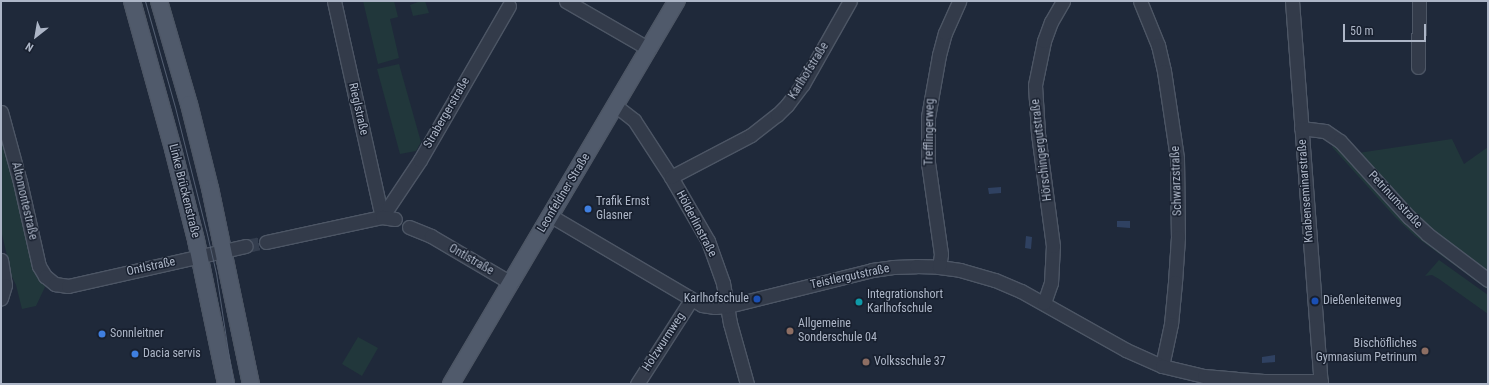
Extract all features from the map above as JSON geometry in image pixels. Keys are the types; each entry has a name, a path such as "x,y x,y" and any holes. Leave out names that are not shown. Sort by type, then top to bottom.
{"main road":[{"name":"Linke Brückenstraße","path":"132,1 171,142 200,257 226,384"},
{"path":"160,1 190,104 225,251 251,384"},
{"name":"Leonfeldner Straße","path":"451,384 677,1"}],"street":[{"name":"Rieglstraße","path":"334,1 382,217"},
{"path":"566,1 649,49"},
{"name":"Karlhofstraße","path":"671,177 751,135 782,110 803,84 850,1"},
{"name":"Trefflingerweg","path":"939,268 941,254 928,163 928,117 939,55 945,33 959,1"},
{"name":"Hörschingergutstraße","path":"1044,303 1051,284 1053,246 1038,133 1035,84 1044,41 1052,22 1064,1"},
{"name":"Schwarzstraße","path":"1140,1 1158,44 1164,71 1177,158 1178,237 1175,282 1171,324 1162,366"},
{"name":"Knabenseminarstraße","path":"1292,1 1321,382"},
{"path":"1418,1 1418,67"},
{"name":"Strabergerstraße","path":"382,217 420,160 509,6"},
{"name":"Hölderlinstraße","path":"616,106 631,116 671,177 705,235 715,258 723,283 730,323 747,384"},
{"name":"Altomontestraße","path":"1,112 20,182 39,266 45,276 55,284"},
{"name":"Petrinumstraße","path":"1301,128 1325,131 1340,141 1409,217 1427,234 1488,280"},
{"name":"Teistlergutstraße","path":"551,216 691,300 708,306 728,306 872,270 916,266 960,270 995,280 1044,303 1126,350 1162,366 1204,376 1236,379 1321,382"},
{"path":"266,242 382,217 396,219"},
{"name":"Ontlstraße","path":"410,228 431,236 511,283"},
{"name":"Ontlstraße","path":"55,284 68,286 246,246"},
{"path":"1,260 5,285 1,298"},
{"name":"Holzwurmweg","path":"637,384 691,300"}],"green space":[{"path":"363,1 394,1 398,17 390,19 399,58 378,64"},
{"path":"425,1 429,13 413,16 410,5"},
{"path":"399,64 421,142 416,151 400,154 377,69"},
{"path":"1,131 35,273 43,281 45,287 36,306 22,309 16,285 12,277 1,230"},
{"path":"1452,139 1464,164 1488,147 1488,273 1416,218 1358,153"},
{"path":"1335,144 1488,286 1488,290 1415,236 1395,217 1332,147"},
{"path":"1439,260 1488,295 1488,314 1439,279 1432,275 1425,276"},
{"path":"358,337 378,348 362,376 342,364"}],"water":[{"path":"1001,187 1001,193 989,194 988,188"},
{"path":"1117,221 1130,221 1130,228 1117,227"},
{"path":"1026,236 1032,237 1031,249 1025,248"},
{"path":"1275,355 1275,362 1262,363 1262,357"}],"tunnel":[{"path":"246,246 266,242"}],"tram line":[{"path":"145,1 175,107 216,273 233,384"}],"place":[{"name":"Trafik Ernst Glasner","path":"588,209"},
{"name":"Karlhofschule","path":"757,299"},
{"name":"Dießenleitenweg","path":"1315,301"},
{"name":"Integrationshort Karlhofschule","path":"859,302"},
{"name":"Allgemeine Sonderschule 04","path":"790,331"},
{"name":"Sonnleitner","path":"102,334"},
{"name":"Bischöfliches Gymnasium Petrinum","path":"1425,351"},
{"name":"Dacia servis","path":"135,354"},
{"name":"Volksschule 37","path":"866,362"}]}
